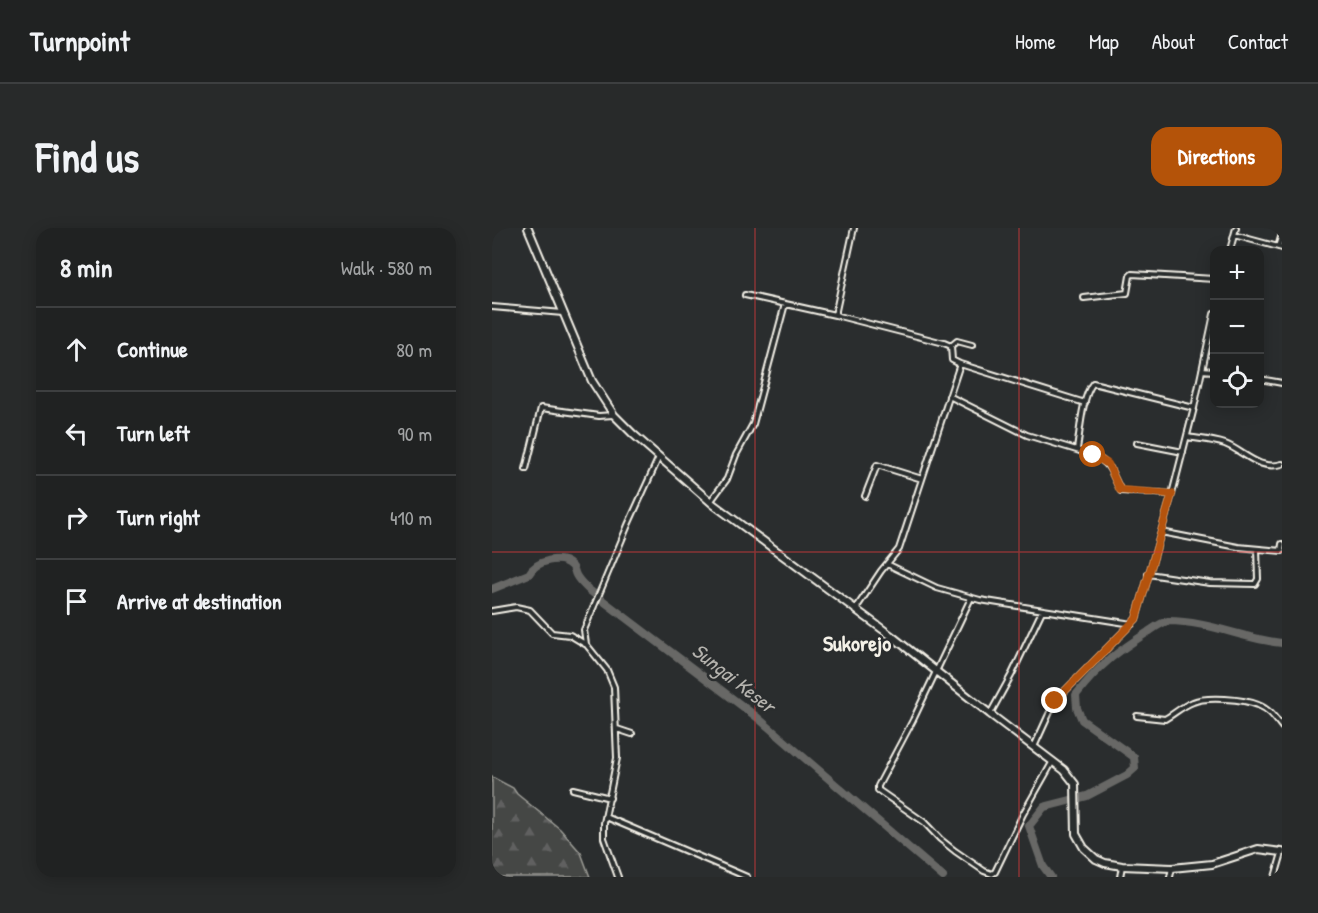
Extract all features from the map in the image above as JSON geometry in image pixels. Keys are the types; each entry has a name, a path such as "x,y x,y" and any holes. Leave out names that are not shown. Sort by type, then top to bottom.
{"highway":[{"path":"528,228 592,381 614,415 710,502 937,671 1072,778 1075,784 1076,834 1084,848 1100,862 1122,866 1172,868 1212,864 1258,849 1282,852"}],"street":[{"path":"834,315 854,228"},
{"path":"1231,246 1236,228"},
{"path":"1234,235 1280,247 1282,234"},
{"path":"1084,298 1125,293 1132,274 1210,279"},
{"path":"745,295 834,315 951,346"},
{"path":"710,502 727,479 736,455 753,424 785,304"},
{"path":"492,307 563,313"},
{"path":"1034,748 1055,701 1133,624 1139,612 1187,437 1210,336"},
{"path":"951,346 957,341 972,345"},
{"path":"951,346 952,360 960,364 1085,404"},
{"path":"855,610 899,549 960,364"},
{"path":"1202,370 1210,371"},
{"path":"1264,380 1282,383"},
{"path":"1077,449 1085,404 1090,386 1095,383 1194,408"},
{"path":"949,396 1027,435 1093,455 1108,464 1121,490 1172,494"},
{"path":"526,469 541,408 599,416 614,415"},
{"path":"1187,437 1227,444 1248,459 1267,465 1282,464"},
{"path":"1137,443 1183,452"},
{"path":"618,877 604,838 618,758 612,680 586,644 585,624 659,457"},
{"path":"866,496 877,465 922,479"},
{"path":"1161,532 1257,549 1282,551 1282,544"},
{"path":"1148,574 1210,583 1255,584 1258,579 1257,549"},
{"path":"887,564 937,588 971,598 1133,624"},
{"path":"971,598 937,671 877,787 879,791 924,822 940,839 984,871 993,873 1053,761"},
{"path":"492,611 516,607 530,610 552,633 568,634 586,644"},
{"path":"990,714 1042,611"},
{"path":"1137,716 1165,719 1197,700 1226,699 1257,705 1272,714 1282,727"},
{"path":"617,729 632,734"},
{"path":"573,789 610,798"},
{"path":"606,817 747,877"},
{"path":"1275,877 1282,852"},
{"path":"1120,877 1122,866"},
{"path":"1170,877 1172,868"}],"green space":[{"path":"492,777 513,788 517,794 560,829 581,853 590,877 492,877"}],"waterway":[{"name":"Sungai Keser","path":"492,589 529,574 532,569 543,563 555,560 567,562 589,590 758,718 943,877"},
{"name":"Sungai Keser","path":"1051,877 1043,866 1029,826 1044,807 1087,796 1127,775 1135,768 1134,757 1082,720 1077,708 1076,695 1093,675 1127,646 1168,621 1197,624 1282,643"}],"district":[{"name":"Sukorejo","path":"857,643"}],"route":[{"path":"1055,701 1136,619 1172,494 1122,491 1108,464 1093,455"}]}
